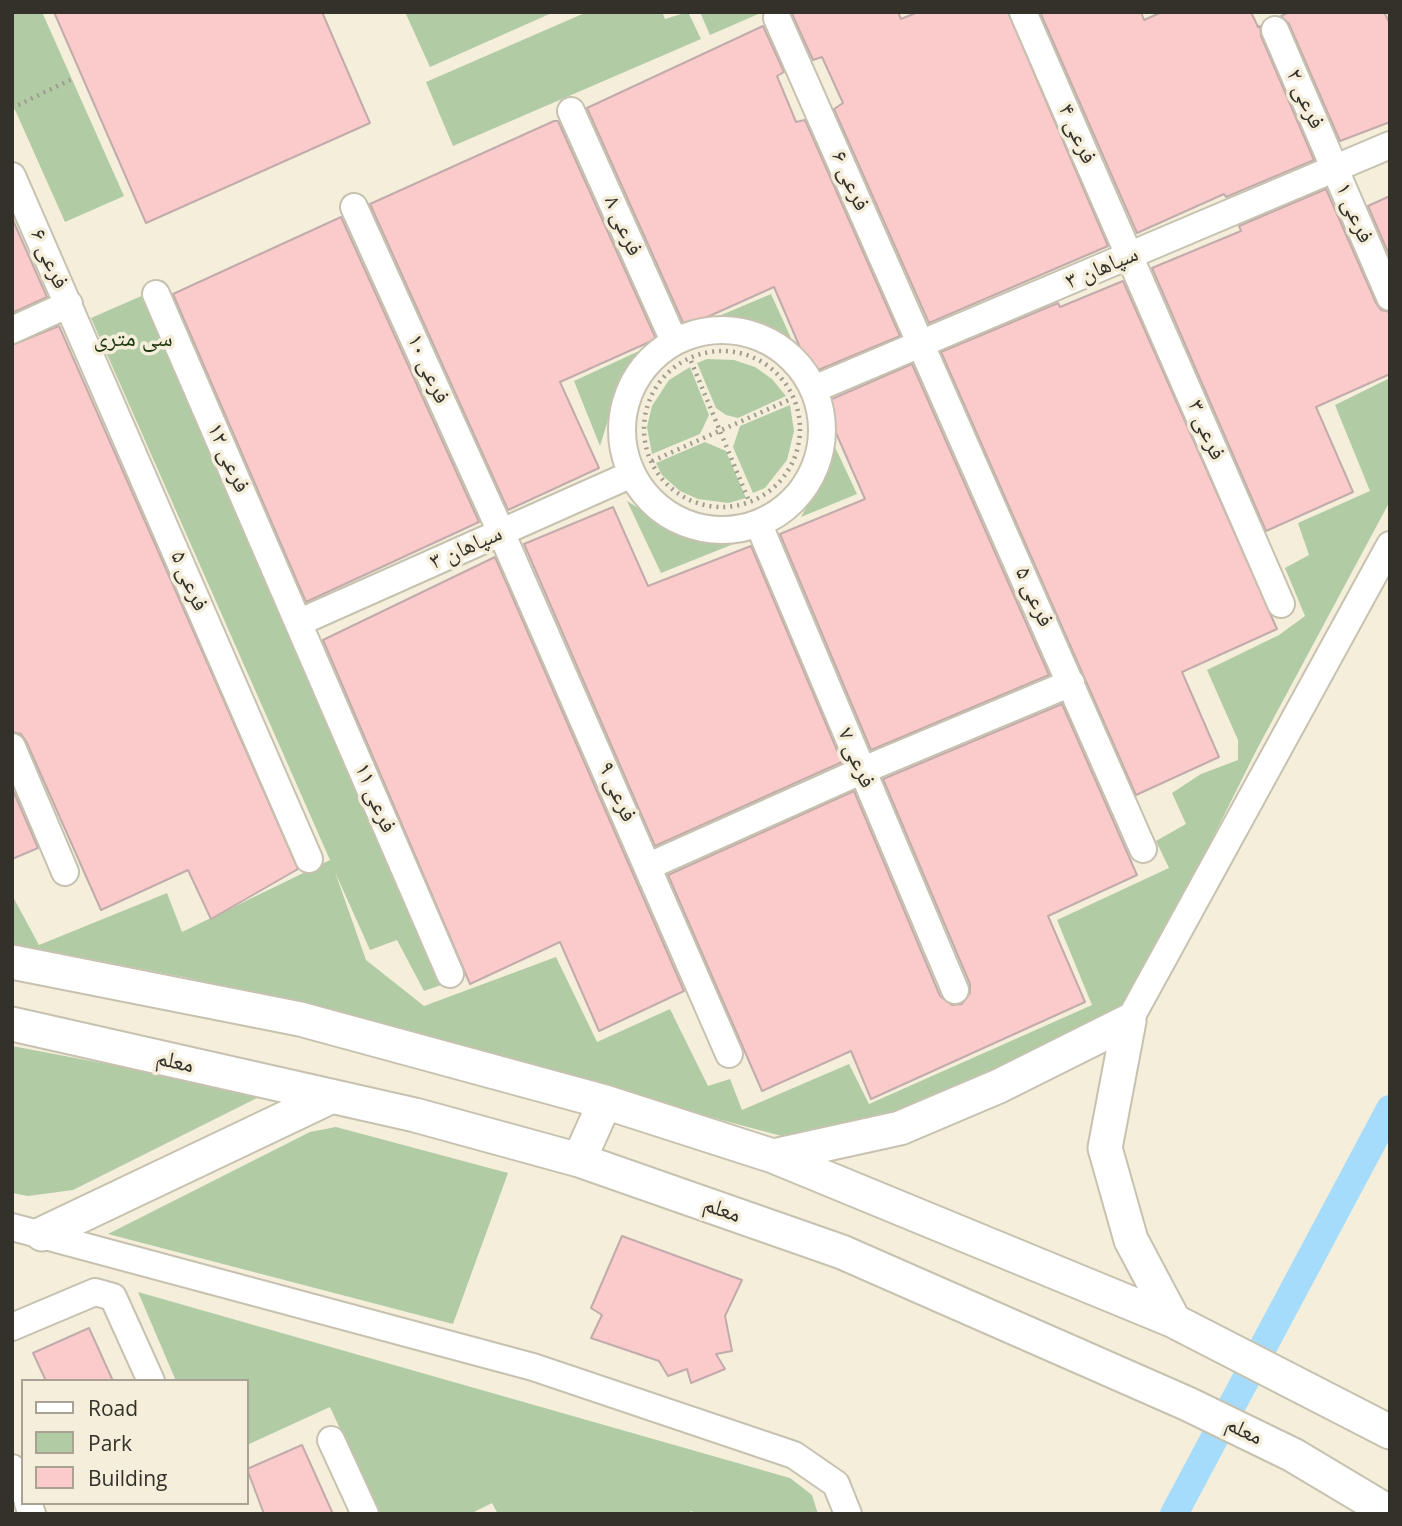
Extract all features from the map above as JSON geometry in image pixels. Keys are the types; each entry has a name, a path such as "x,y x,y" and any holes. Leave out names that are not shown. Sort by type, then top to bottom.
{"main road":[{"path":"12,962 300,1019 605,1102 773,1156 1174,1321 1390,1432"},
{"path":"773,1156 900,1128 999,1086 1129,1021"},
{"path":"1129,1021 1105,1148 1131,1240 1174,1321"},
{"name":"معلم","path":"12,1024 415,1115 579,1160 842,1252 1188,1404 1293,1455 1390,1513"},
{"path":"27,1231 330,1097"},
{"path":"579,1160 605,1102"}],"street":[{"name":"فرعی ۴","path":"1023,12 1130,256"},
{"name":"فرعی ۶","path":"777,18 923,345"},
{"name":"فرعی ۲","path":"1275,30 1335,168"},
{"name":"فرعی ۸","path":"571,111 682,350"},
{"name":"سپاهان ۳","path":"803,393 923,345 1390,145"},
{"name":"فرعی ۱","path":"1335,168 1390,297"},
{"name":"فرعی ۶","path":"12,176 69,304"},
{"name":"فرعی ۱۰","path":"354,207 501,532"},
{"name":"فرعی ۳","path":"1130,256 1281,604"},
{"name":"فرعی ۱۲","path":"156,293 300,622"},
{"name":"فرعی ۵","path":"69,304 309,859"},
{"path":"12,330 69,304"},
{"path":"706,331 738,331 769,341 796,361 803,393 822,420 821,453 808,483 787,508 755,513 730,531 691,525 672,518 648,499 642,468 623,445 623,424 632,384 650,360 682,350 706,331"},
{"name":"فرعی ۵","path":"923,345 1143,849"},
{"name":"سپاهان ۳","path":"300,622 642,468"},
{"name":"فرعی ۷","path":"755,513 955,990"},
{"name":"فرعی ۹","path":"501,532 729,1054"},
{"path":"1129,1021 1390,545"},
{"name":"فرعی ۱۱","path":"300,622 450,974"},
{"path":"649,866 861,771 1071,682"},
{"path":"12,747 65,872"},
{"path":"27,1231 533,1367 794,1455 836,1484 848,1514"},
{"path":"12,1327 95,1292 113,1297 150,1379"},
{"path":"331,1440 365,1514"},
{"path":"12,1468 21,1488"}],"path":[{"path":"12,108 72,79"},
{"path":"682,350 746,355 803,393"},
{"path":"682,350 755,513"},
{"path":"642,468 649,403 682,350"},
{"path":"642,468 803,393"},
{"path":"755,513 794,460 800,432 803,393"},
{"path":"642,468 686,499 713,507 755,513"}],"green space":[{"path":"12,12 42,12 124,196 65,222 12,103"},
{"path":"405,12 554,12 430,67"},
{"path":"587,12 662,12 665,19 688,12 701,39 453,146 426,82"},
{"path":"700,12 763,12 710,35"},
{"name":"سی متری","path":"146,294 444,984 424,991 397,940 370,950 335,872 366,960 424,1006 556,957 597,1042 670,1009 708,1086 730,1079 742,1110 849,1064 869,1104 1092,1005 1057,920 1169,868 1156,841 1186,824 1172,793 1201,774 1238,760 1238,740 1207,670 1279,635 1305,616 1285,568 1309,555 1298,523 1370,491 1335,405 1390,378 1390,501 1256,751 1125,1014 884,1120 789,1138 189,978 12,944 12,895 39,945 167,893 182,932 330,860 91,318"},
{"path":"771,294 796,349 746,326 707,321"},
{"path":"639,351 617,391 600,446 574,381"},
{"path":"707,359 734,360 755,367 772,379 786,396 738,418 726,415 716,408 697,363"},
{"path":"690,367 709,415 700,434 652,454 647,427 652,406 669,380"},
{"path":"790,405 794,431 787,460 765,488 753,493 733,447 740,426"},
{"path":"705,442 726,451 746,498 728,503 698,499 680,491 662,475 656,463"},
{"path":"834,445 857,494 801,517 819,484"},
{"path":"627,501 661,522 697,536 736,543 661,573"},
{"path":"12,1046 265,1094 73,1190 28,1196 12,1193"},
{"path":"336,1127 508,1173 453,1324 108,1234 310,1132"},
{"path":"138,1292 790,1478 812,1495 818,1514 694,1514 692,1511 685,1514 498,1514 492,1503 470,1514 379,1514 330,1407 248,1445 248,1379 175,1379"}],"building":[{"path":"54,12 322,12 370,123 146,223"},
{"path":"898,12 901,19 918,12 1008,12 1108,246 929,323 834,109 843,103 822,57 813,60 792,14"},
{"path":"1040,12 1141,12 1144,20 1162,12 1251,12 1258,27 1260,26 1261,36 1314,160 1226,197 1224,194 1137,233"},
{"path":"1290,12 1384,12 1390,24 1390,122 1340,141 1289,24 1281,16"},
{"path":"763,26 784,72 777,76 796,122 805,120 900,336 811,373 774,287 685,327 587,108"},
{"path":"558,121 656,339 560,382 599,468 508,510 370,204"},
{"path":"1326,189 1376,303 1381,310 1390,312 1390,374 1316,407 1353,492 1266,531 1152,268 1241,231 1239,226"},
{"path":"1390,196 1390,257 1368,206"},
{"path":"341,217 479,522 306,602 173,294"},
{"path":"12,218 47,297 12,313"},
{"path":"1123,281 1277,629 1182,672 1219,757 1136,795 941,352 1058,303 1060,307"},
{"path":"59,326 298,869 211,919 188,870 101,910 26,741 21,734 12,732 12,345"},
{"path":"912,364 1049,675 871,750 780,534 865,499 829,417 832,399"},
{"path":"613,507 648,586 751,546 842,762 655,846 524,544"},
{"path":"495,557 684,991 599,1031 560,942 470,984 323,640"},
{"path":"1062,704 1137,875 1048,916 1085,1002 871,1099 851,1051 762,1091 668,875 854,791 940,996 952,1005 962,1004 970,993 970,984 883,779"},
{"path":"12,788 38,848 12,859"},
{"path":"622,1236 742,1280 725,1316 732,1351 716,1354 725,1369 691,1383 687,1369 668,1376 659,1361 591,1338 602,1315 591,1308"},
{"path":"89,1328 112,1379 45,1379 33,1353"},
{"path":"302,1445 333,1514 264,1514 248,1469"}],"waterway":[{"path":"1174,1514 1390,1109"}]}
